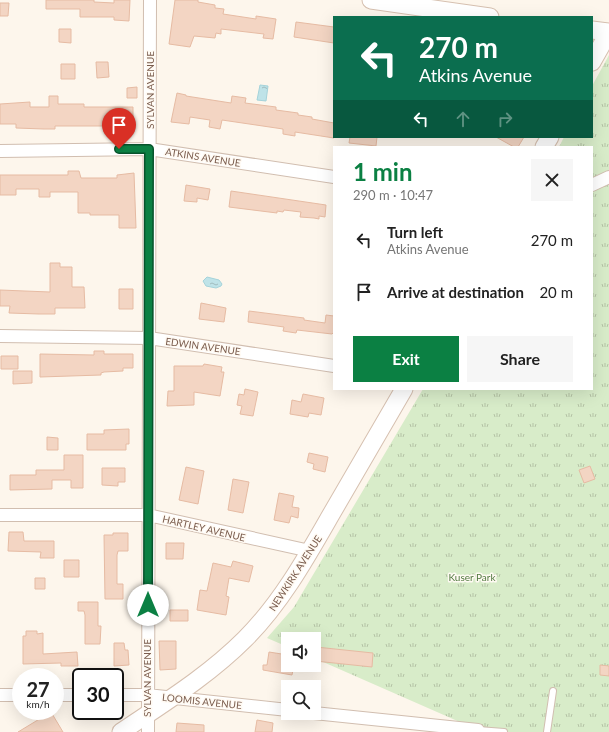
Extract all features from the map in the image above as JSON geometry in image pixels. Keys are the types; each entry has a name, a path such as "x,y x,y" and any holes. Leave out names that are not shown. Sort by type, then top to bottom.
{"street":[{"name":"SYLVAN AVENUE","path":"148,732 150,0"},
{"path":"372,0 483,16"},
{"path":"593,30 609,32 593,60"},
{"name":"ATKINS AVENUE","path":"0,151 149,149 333,176"},
{"path":"593,185 609,177"},
{"name":"EDWIN AVENUE","path":"0,336 149,338 333,366"},
{"name":"NEWKIRK AVENUE","path":"121,732 222,661 268,614 288,587 310,552 403,390"},
{"name":"HARTLEY AVENUE","path":"0,515 148,515 310,552"},
{"path":"0,695 12,695"},
{"name":"LOOMIS AVENUE","path":"124,695 147,695 281,709"},
{"path":"321,714 478,731"}],"lane":[{"path":"547,732 553,690"},
{"path":"478,731 504,732"}],"green space":[{"name":"Kuser Park","path":"609,55 609,732 478,732 478,730 321,661 321,632 281,632 281,644 267,638 294,607 422,390 593,390 593,146 560,146 564,138 593,138 593,84"}],"water":[{"path":"260,85 268,86 266,101 257,100"},
{"path":"207,277 219,280 222,284 221,286 216,288 206,286 203,281"}],"building":[{"path":"46,0 94,0 94,2 114,3 114,0 130,0 129,21 114,20 114,17 80,17 80,9 46,9"},
{"path":"175,0 198,0 198,2 215,5 215,8 224,9 223,14 256,19 256,16 276,19 273,39 263,38 264,34 221,29 221,34 216,33 215,38 194,36 190,47 169,44"},
{"path":"0,3 9,3 8,16 0,16"},
{"path":"296,22 333,27 333,43 294,37"},
{"path":"59,29 71,29 71,43 59,42"},
{"path":"96,62 108,62 109,77 97,78"},
{"path":"61,64 75,64 75,79 61,79"},
{"path":"137,87 137,98 127,98 127,88"},
{"path":"177,93 186,96 231,103 232,96 246,98 245,103 276,107 276,110 298,113 298,115 312,117 312,119 333,123 333,138 295,132 295,136 283,134 283,129 222,120 220,129 209,127 210,120 190,117 189,124 171,122"},
{"path":"49,96 58,96 58,104 84,104 84,107 133,107 133,124 131,124 131,128 120,128 120,126 55,126 55,129 44,129 16,128 16,124 0,124 0,104 30,102 30,107 49,107"},
{"path":"350,138 377,138 376,146 349,143"},
{"path":"498,138 523,138 519,146 512,146"},
{"path":"68,171 79,171 81,178 117,178 117,175 134,173 136,228 119,228 119,215 90,215 90,213 78,213 78,192 50,192 50,197 39,197 39,189 16,189 16,195 0,195 0,175 68,175"},
{"path":"186,185 210,189 208,200 197,198 197,202 184,201"},
{"path":"231,191 326,205 325,217 319,216 319,219 300,217 301,212 284,210 283,212 277,211 277,213 229,207"},
{"path":"50,263 60,263 60,267 72,267 72,287 84,287 85,308 55,308 55,314 39,314 9,313 10,306 0,306 0,290 50,292"},
{"path":"119,289 133,289 133,309 119,309"},
{"path":"201,303 226,308 224,322 199,319"},
{"path":"249,311 304,318 304,320 325,323 326,315 333,316 333,333 297,330 296,333 283,331 284,327 248,322"},
{"path":"94,351 104,351 104,354 133,354 133,368 123,368 123,371 104,372 101,373 101,375 40,377 40,354 94,355"},
{"path":"1,356 18,356 18,369 1,369"},
{"path":"204,364 222,367 221,372 224,372 220,396 194,392 194,405 167,406 168,391 174,391 174,366 203,366"},
{"path":"13,371 32,371 32,383 13,384"},
{"path":"245,389 258,392 253,416 240,414 242,406 237,405 239,394 244,395"},
{"path":"303,394 324,398 321,415 309,413 308,417 290,414 292,400 301,402"},
{"path":"129,429 129,444 126,444 126,450 87,450 87,434 104,434 104,430"},
{"path":"47,437 58,438 58,450 47,450"},
{"path":"309,453 328,457 325,472 313,469 314,464 307,462"},
{"path":"64,455 83,455 83,488 71,488 71,480 52,480 52,489 10,490 10,475 36,475 36,470 64,470"},
{"path":"590,466 595,479 584,483 579,470"},
{"path":"186,467 204,471 198,504 179,500"},
{"path":"102,468 125,468 125,482 118,482 118,486 102,485"},
{"path":"233,479 249,482 243,513 228,510"},
{"path":"279,493 294,496 292,507 299,508 298,518 291,516 289,523 274,520"},
{"path":"9,532 23,532 24,541 54,541 54,558 40,558 41,552 8,551"},
{"path":"113,533 128,533 128,551 118,551 117,555 117,584 123,584 123,599 105,599 104,535 113,535"},
{"path":"166,543 184,543 183,559 166,559"},
{"path":"64,560 79,560 79,577 64,577"},
{"path":"233,561 253,566 249,582 229,578 226,596 229,597 226,615 197,610 200,590 207,591 213,563 231,567"},
{"path":"35,578 45,578 45,589 35,589"},
{"path":"78,602 98,602 98,626 101,626 100,644 85,644 85,615 84,611 78,611"},
{"path":"170,610 188,610 188,621 170,621"},
{"path":"26,631 37,631 37,634 43,633 43,654 77,652 78,666 61,666 61,663 23,664 23,636 26,636"},
{"path":"159,641 176,641 176,669 160,670"},
{"path":"114,643 124,643 125,650 128,650 129,665 114,666"},
{"path":"321,648 373,653 372,667 321,662"},
{"path":"269,652 281,654 281,672 293,672 292,675 263,670 263,665 267,665"},
{"path":"600,665 609,666 609,676 600,675"},
{"path":"38,720 56,720 63,732 18,732"},
{"path":"257,720 273,723 272,732 255,732"},
{"path":"177,723 204,725 204,732 176,732"}],"route":[{"path":"119,149 149,149 148,605"}]}
